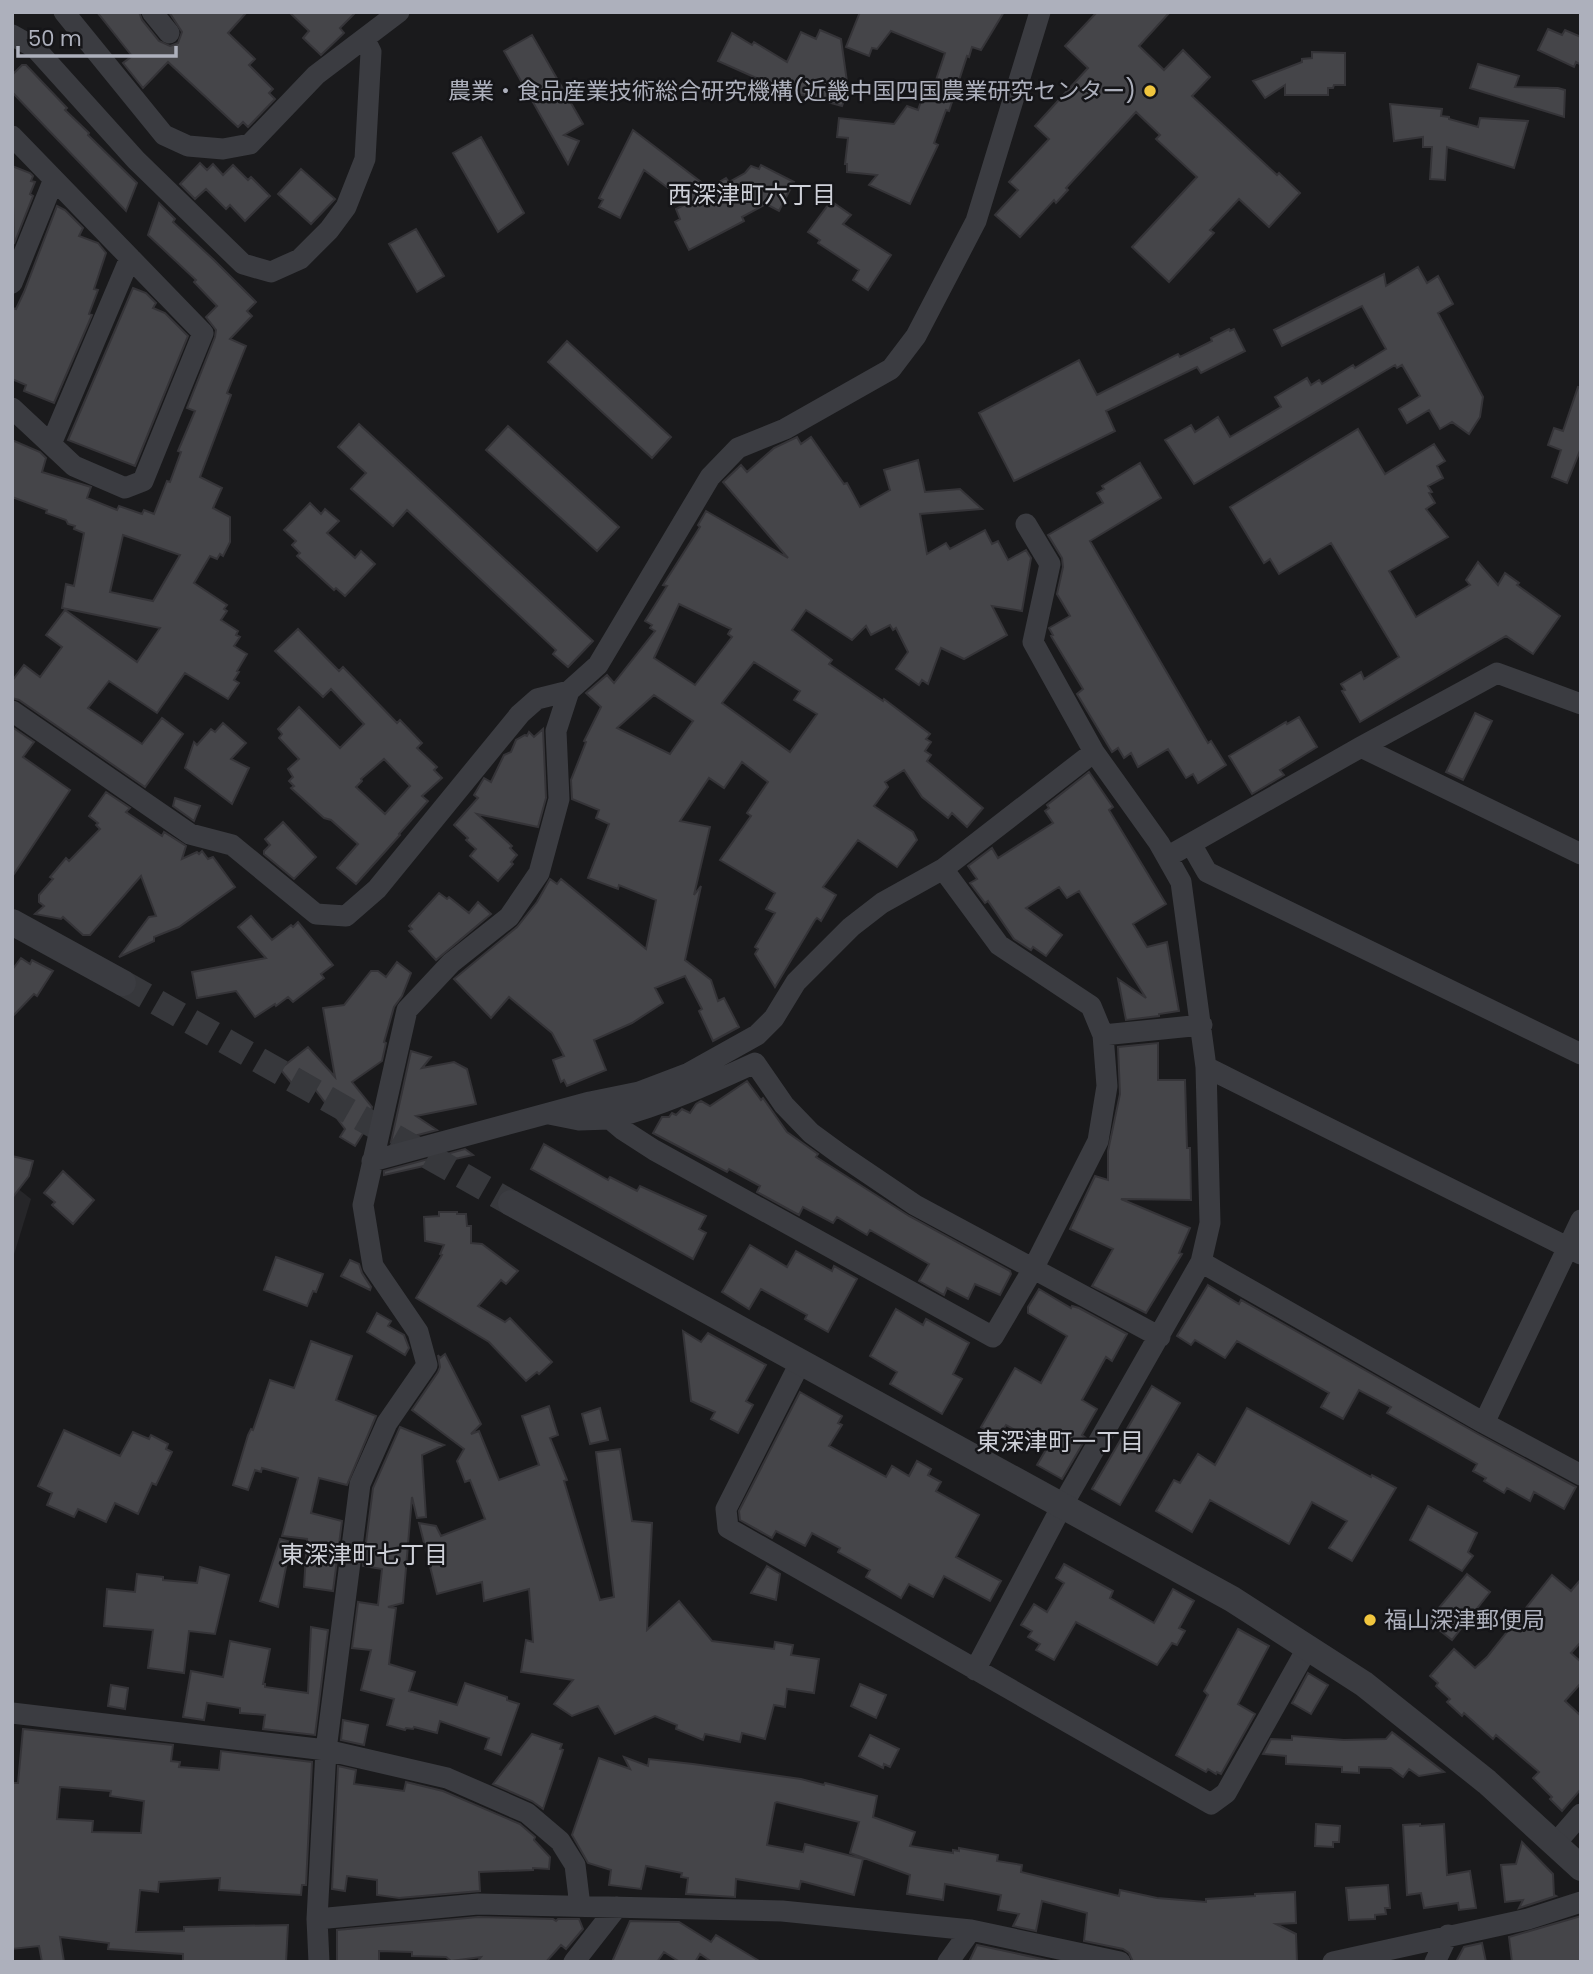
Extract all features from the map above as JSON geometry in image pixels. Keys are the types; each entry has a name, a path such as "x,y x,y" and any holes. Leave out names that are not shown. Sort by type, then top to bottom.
{"street":[{"path":"64,12 164,135 187,146 223,149 250,144 316,75 399,12"},
{"path":"152,12 169,33"},
{"path":"12,711 190,834 232,845 316,914 346,916 377,889 520,715 537,699 569,691 598,665 710,477 738,448 785,429 891,369 916,336 976,221 1040,12"},
{"path":"12,35 35,48 136,160 243,264 271,272 300,259 329,230 346,207 355,186 365,159 371,52 365,40"},
{"path":"12,136 203,333 143,481 125,488 74,466 12,408"},
{"path":"12,283 54,179"},
{"path":"51,444 130,258"},
{"path":"975,1670 1062,1506 1201,1262 1210,1223 1206,1067 1181,882 1094,752 1033,642 1050,564 1026,524"},
{"path":"1167,858 1497,673 1581,704"},
{"path":"319,1962 317,1919 326,1750 360,1483 387,1423 427,1365 418,1332 373,1266 363,1205 407,1010 451,963 509,917 539,873 559,799 556,731 569,691"},
{"path":"1361,747 1581,853"},
{"path":"372,1161 639,1091 689,1073 757,1035 774,1018 796,982 851,927 882,903 943,869 1094,752"},
{"path":"1191,844 1207,872 1581,1054"},
{"path":"610,1119 654,1150 993,1337 1033,1269 1098,1141 1107,1086 1103,1035 1091,1006 999,945 943,869"},
{"path":"12,922 123,983"},
{"path":"1103,1035 1202,1025"},
{"path":"548,1114 579,1120 610,1119 642,1111 689,1093 755,1063 784,1105 811,1133 915,1205 1160,1337"},
{"path":"1206,1067 1574,1251"},
{"path":"511,1203 1232,1599 1364,1684 1487,1782 1581,1867"},
{"path":"1484,1423 1574,1251 1581,1220"},
{"path":"1201,1262 1581,1475"},
{"path":"801,1361 726,1509 729,1528 1211,1804 1226,1793 1308,1647"},
{"path":"12,1713 326,1750 447,1777 527,1813 560,1841 575,1865 580,1906"},
{"path":"1554,1844 1581,1814"},
{"path":"1333,1962 1528,1919 1581,1902"},
{"path":"317,1919 478,1905 782,1911 971,1930 1120,1962"},
{"path":"574,1962 617,1907"},
{"path":"948,1962 971,1930"},
{"path":"1435,1962 1448,1935"}],"shaded area":[{"path":"12,1184 31,1199 12,1261"}],"building":[{"path":"97,12 139,12 159,41 170,46 178,43 182,32 169,12 247,12 228,33 255,59 249,65 273,89 269,93 275,99 248,127 243,122 238,127 168,62 143,88 123,63 132,56"},
{"path":"289,12 356,12 340,28 344,33 321,55 303,38 309,31"},
{"path":"860,12 1004,12 981,50 972,47 969,57 967,56 949,111 946,110 934,143 938,145 910,204 869,185 877,175 847,172 845,164 848,138 837,137 839,118 894,124 907,106 918,110 926,87 933,89 945,53 891,31 877,49 872,48 869,56 846,47"},
{"path":"1097,12 1170,12 1139,46 1164,70 1183,50 1210,77 1192,96 1300,193 1269,227 1239,199 1210,230 1214,233 1169,282 1132,247 1197,177 1156,139 1160,135 1136,112 1066,188 1068,190 1056,203 1054,200 1020,237 995,215 1018,190 1009,182 1049,139 1035,126 1088,68 1065,46"},
{"path":"1548,29 1562,35 1565,30 1581,37 1581,65 1576,62 1574,67 1538,50"},
{"path":"820,30 841,39 848,89 842,106 762,84 763,81 718,61 732,33 752,45 754,42 787,62 801,32 816,39"},
{"path":"532,35 583,124 564,135 579,141 568,164 504,51"},
{"path":"1312,52 1345,53 1345,85 1328,88 1328,95 1285,95 1285,85 1265,98 1253,81 1302,62 1302,59 1312,58"},
{"path":"1478,64 1519,76 1515,87 1565,90 1564,117 1470,88"},
{"path":"22,65 26,65 67,108 65,110 88,135 137,183 126,211 12,92 12,75"},
{"path":"1390,104 1442,109 1441,116 1478,127 1480,118 1528,121 1514,168 1447,147 1445,180 1430,179 1432,147 1423,147 1423,137 1394,141"},
{"path":"633,130 709,188 726,178 729,182 745,173 751,166 759,169 761,165 794,182 779,211 766,204 742,217 744,221 689,250 675,222 680,219 676,209 688,203 644,170 620,218 599,207 603,200 599,198"},
{"path":"481,137 524,213 498,232 453,153"},
{"path":"200,163 207,170 213,164 223,175 233,165 248,180 251,177 270,196 245,221 230,205 226,209 206,189 195,199 180,184"},
{"path":"12,166 30,173 33,176 31,181 35,182 30,194 33,196 14,244"},
{"path":"301,169 335,199 311,224 278,194"},
{"path":"831,201 851,215 843,224 891,255 868,290 853,280 859,270 818,243 820,240 808,232"},
{"path":"159,203 175,219 173,222 256,302 247,311 252,316 230,339 246,346 227,393 231,395 200,477 222,488 213,508 230,517 230,542 223,556 220,554 217,559 210,556 194,583 227,605 224,609 227,611 221,620 238,631 236,635 240,637 234,646 247,654 234,680 239,683 228,699 185,673 157,713 109,681 88,708 142,744 162,718 183,734 145,787 19,700 12,698 12,681 24,665 40,677 62,647 46,635 65,610 137,662 160,628 62,608 66,584 74,586 84,533 74,529 75,526 68,524 66,520 46,513 47,510 12,497 12,440 40,452 46,458 42,472 91,487 87,498 117,510 119,506 142,514 144,510 154,514 167,481 170,482 181,452 178,451 195,411 187,408 216,330 206,317 217,306 194,282 196,280 148,235","holes":["123,535 180,555 153,601 110,592"]},
{"path":"57,206 65,210 83,228 79,236 98,243 106,253 94,289 98,290 89,314 92,315 54,403 24,391 26,385 12,379 12,308 16,309 24,292"},
{"path":"416,229 444,276 417,292 389,244"},
{"path":"1418,267 1427,283 1438,276 1453,304 1438,313 1483,397 1480,417 1469,434 1452,422 1440,429 1429,410 1407,423 1399,409 1420,396 1402,365 1397,368 1395,365 1194,484 1165,440 1191,425 1195,432 1218,417 1230,437 1281,407 1275,397 1307,378 1311,385 1319,380 1322,384 1386,349 1362,306 1282,346 1274,330 1384,274 1386,286"},
{"path":"133,288 146,293 156,303 153,308 165,313 188,336 135,466 68,440"},
{"path":"1234,329 1245,351 1201,373 1197,367 1106,411 1115,431 1014,481 979,413 1079,360 1097,395 1178,354 1180,357 1212,341 1211,338"},
{"path":"567,341 671,437 652,458 548,362"},
{"path":"1578,387 1581,388 1581,448 1567,483 1552,477 1561,450 1548,445 1554,428 1563,431"},
{"path":"359,424 593,641 568,667 553,654 556,650 407,510 393,526 351,489 366,473 338,447"},
{"path":"508,426 619,527 597,551 486,450"},
{"path":"1358,429 1385,474 1434,444 1445,461 1437,466 1443,478 1428,486 1435,503 1426,509 1448,537 1389,571 1416,617 1470,585 1466,580 1478,562 1498,585 1505,573 1560,616 1533,654 1506,636 1360,722 1342,691 1345,690 1341,684 1361,672 1364,679 1399,657 1331,543 1279,574 1270,559 1264,563 1230,507"},
{"path":"797,437 801,444 811,437 844,484 847,483 860,507 890,490 884,470 918,460 925,492 960,489 982,509 920,514 927,554 946,543 950,549 985,530 992,544 998,541 1008,560 1026,550 1031,558 1022,611 992,606 1007,635 964,659 941,648 928,684 922,680 919,685 896,669 908,652 896,628 893,630 890,625 871,635 866,626 852,640 806,610 792,630 832,660 829,664 883,701 884,699 930,734 926,739 931,742 925,751 931,755 927,761 983,808 967,827 952,813 948,818 922,797 904,770 885,782 888,787 874,806 913,832 917,840 897,867 858,840 823,887 836,895 821,921 817,918 815,920 775,987 755,954 758,949 755,947 775,913 766,909 775,893 720,860 751,816 747,813 768,782 742,762 724,788 709,778 680,821 710,827 694,895 701,886 685,960 711,980 718,1001 724,998 739,1027 713,1041 699,1011 702,1009 685,976 655,988 663,1003 632,1023 594,1040 606,1070 567,1086 564,1080 561,1082 553,1060 564,1056 552,1033 509,997 491,1018 454,979 517,927 537,902 550,879 557,884 561,879 646,949 656,900 619,885 618,889 588,878 609,824 596,818 599,810 572,799 571,780 586,742 584,741 601,707 586,693 607,675 614,683 655,631 650,628 652,625 645,621 667,586 663,585 700,527 698,525 706,511 788,558 723,482 741,465 747,472 774,448","holes":["679,604 731,629 728,634 732,637 695,685 654,658","754,662 800,691 794,700 817,714 790,752 722,703","654,695 693,721 670,754 617,728"]},
{"path":"1140,463 1161,498 1090,541 1208,743 1211,741 1226,765 1198,783 1193,774 1186,778 1168,749 1138,767 1131,753 1124,758 1118,748 1112,752 1077,694 1083,689 1051,636 1053,635 1049,628 1070,616 1057,594 1063,567 1062,558 1048,535 1103,503 1097,493 1104,489 1102,486"},
{"path":"310,503 321,514 325,509 339,521 327,533 355,558 361,551 375,564 345,596 336,588 334,590 297,556 300,553 292,545 296,541 284,530"},
{"path":"298,629 339,671 343,667 397,723 400,720 422,743 417,748 437,767 434,770 442,778 422,796 428,801 356,884 337,868 358,844 291,788 294,786 289,781 293,777 288,769 299,759 279,738 282,734 278,729 299,707 340,748 364,724 331,689 323,697 275,651","holes":["384,759 410,786 385,814 356,787 361,779"]},
{"path":"1475,713 1492,721 1463,780 1446,772"},
{"path":"1299,717 1317,747 1280,770 1284,775 1252,794 1229,756"},
{"path":"223,723 246,743 231,759 249,768 232,804 185,768 194,742 197,745 211,729 215,732"},
{"path":"12,727 34,742 23,757 70,790 12,877"},
{"path":"543,729 546,798 538,827 477,814 512,846 510,848 517,855 498,881 470,856 476,849 454,825 478,798 474,795 484,778 491,782 504,755 511,752 516,740 527,736 529,732 534,737"},
{"path":"1089,772 1113,807 1109,810 1166,904 1133,924 1147,947 1167,942 1179,1011 1126,1020 1118,979 1146,998 1079,891 1067,898 1059,887 1026,908 1062,935 1046,956 1014,939 988,901 985,903 970,883 977,879 968,866 992,848 998,858 1053,823 1045,811 1049,808 1047,805"},
{"path":"106,792 130,808 126,812 162,836 164,832 186,846 182,859 202,851 208,859 213,857 235,887 179,927 154,937 154,941 119,957 149,917 156,916 141,876 90,935 83,935 63,917 61,919 35,914 44,906 39,902 39,895 53,879 50,877 66,858 69,861 100,829 96,825 98,823 89,816"},
{"path":"175,798 200,806 194,821 173,806"},
{"path":"283,822 316,857 294,879 264,854 270,845 265,839"},
{"path":"439,893 447,899 449,897 469,913 478,902 491,914 436,960 409,931 412,929 409,926"},
{"path":"251,916 272,940 298,922 333,965 321,974 324,978 293,1002 288,997 255,1017 236,991 197,998 192,972 266,958 238,927"},
{"path":"21,958 30,964 32,960 53,971 37,996 34,994 12,1017 12,970"},
{"path":"397,962 411,973 402,996 394,1007 384,1042 382,1061 352,1082 372,1107 367,1127 355,1146 340,1137 345,1129 314,1088 303,1097 280,1069 308,1047 335,1077 323,1008 344,1005 371,971 378,971 386,977"},
{"path":"1158,1043 1158,1080 1185,1080 1191,1200 1121,1199 1190,1228 1179,1253 1182,1254 1146,1313 1092,1286 1113,1249 1070,1229 1095,1176 1108,1180 1108,1151 1120,1094 1118,1047"},
{"path":"411,1051 431,1057 422,1068 454,1062 467,1069 476,1104 416,1116 437,1130 391,1142"},
{"path":"747,1081 787,1132 818,1154 816,1157 909,1216 1010,1271 1000,1295 975,1284 968,1299 947,1288 944,1295 919,1281 929,1264 870,1230 867,1235 837,1217 833,1223 803,1207 799,1215 757,1192 760,1186 729,1169 727,1172 653,1133 662,1117 669,1117 672,1113 676,1115 682,1109 690,1113 701,1101 710,1106"},
{"path":"544,1144 608,1180 610,1177 637,1191 640,1186 706,1216 699,1229 706,1233 693,1259 531,1169"},
{"path":"465,1149 473,1155 384,1175 384,1171"},
{"path":"12,1156 33,1161 29,1176 12,1198"},
{"path":"63,1171 94,1200 73,1224 52,1205 55,1202 44,1193"},
{"path":"439,1212 466,1214 467,1226 471,1226 471,1243 482,1244 518,1271 506,1284 501,1280 478,1306 505,1322 510,1318 552,1362 539,1374 537,1372 526,1381 489,1342 416,1298 442,1255 440,1254 444,1245 425,1241 424,1217 439,1216"},
{"path":"750,1245 787,1267 796,1251 832,1271 834,1266 857,1279 828,1332 805,1319 807,1315 761,1289 749,1309 722,1292"},
{"path":"276,1257 323,1274 307,1306 264,1290"},
{"path":"350,1260 359,1264 370,1290 341,1276"},
{"path":"1208,1285 1239,1304 1241,1300 1576,1487 1564,1509 1534,1492 1530,1501 1507,1488 1504,1493 1473,1471 1477,1464 1387,1413 1391,1407 1359,1390 1343,1419 1321,1407 1329,1393 1237,1341 1225,1358 1195,1340 1191,1345 1177,1336"},
{"path":"1039,1289 1071,1308 1079,1308 1127,1334 1112,1361 1106,1357 1082,1400 1097,1409 1082,1435 1086,1438 1062,1479 1037,1465 1047,1448 1006,1425 999,1437 981,1427 1015,1368 1041,1383 1067,1336 1028,1313 1028,1307"},
{"path":"896,1309 923,1325 926,1319 969,1343 953,1374 962,1379 942,1414 890,1384 897,1372 870,1356"},
{"path":"377,1313 391,1321 388,1326 404,1335 409,1348 405,1355 367,1332"},
{"path":"683,1331 701,1342 708,1333 766,1365 746,1401 753,1405 738,1433 711,1419 715,1412 691,1401"},
{"path":"311,1341 352,1356 336,1400 376,1416 347,1485 319,1478 311,1513 342,1521 333,1591 304,1587 307,1539 282,1536 298,1478 262,1468 261,1472 255,1470 248,1490 233,1485 248,1435 251,1429 253,1430 270,1380 294,1388"},
{"path":"445,1354 481,1424 471,1434 479,1431 499,1480 539,1465 522,1416 549,1406 558,1435 550,1438 567,1480 564,1481 600,1600 614,1597 596,1452 620,1449 632,1521 652,1523 647,1630 679,1601 712,1641 774,1649 775,1642 793,1645 791,1655 819,1659 814,1693 787,1689 785,1707 774,1705 765,1739 742,1733 740,1742 705,1734 703,1740 676,1729 677,1725 655,1716 615,1734 598,1706 572,1716 554,1704 573,1680 521,1672 526,1640 533,1642 529,1589 484,1601 482,1582 437,1594 419,1523 436,1526 441,1536 485,1519 470,1480 465,1482 457,1461 464,1449 412,1410 438,1372 438,1355 440,1358"},
{"path":"1152,1386 1180,1403 1120,1505 1092,1489"},
{"path":"800,1392 842,1416 838,1423 842,1425 829,1446 886,1477 892,1466 909,1476 917,1461 931,1469 928,1475 941,1482 936,1491 979,1515 956,1557 1001,1581 990,1601 944,1576 933,1597 909,1584 901,1598 866,1577 870,1570 838,1552 840,1548 812,1533 805,1546 776,1531 772,1538 740,1520 739,1511"},
{"path":"600,1408 608,1440 590,1444 582,1414"},
{"path":"1247,1408 1371,1477 1372,1475 1396,1488 1352,1561 1329,1548 1347,1521 1312,1502 1289,1544 1210,1500 1192,1532 1156,1511 1174,1480 1180,1483 1198,1454 1215,1465"},
{"path":"400,1427 444,1445 422,1455 426,1517 417,1518 412,1497 403,1603 388,1607 396,1608 389,1664 415,1672 409,1691 457,1705 465,1683 507,1697 507,1700 519,1704 501,1755 485,1749 489,1738 440,1721 437,1733 414,1727 405,1730 387,1725 394,1699 361,1690 371,1650 352,1648 358,1602 378,1605 382,1569 363,1566 373,1488"},
{"path":"64,1430 120,1456 133,1432 149,1439 151,1435 168,1444 166,1449 172,1452 156,1485 152,1483 138,1514 115,1503 106,1522 78,1509 74,1517 47,1505 52,1493 38,1486"},
{"path":"1428,1506 1477,1533 1468,1552 1473,1556 1462,1571 1410,1540"},
{"path":"280,1539 291,1542 278,1607 260,1601"},
{"path":"1064,1564 1113,1591 1110,1598 1154,1623 1173,1589 1194,1601 1179,1628 1185,1631 1177,1645 1172,1643 1157,1665 1076,1622 1054,1660 1036,1650 1040,1644 1028,1637 1032,1631 1021,1625 1034,1604 1047,1612 1064,1583 1056,1578"},
{"path":"767,1566 780,1574 776,1600 751,1593"},
{"path":"200,1567 229,1575 215,1634 189,1631 184,1673 148,1668 153,1630 104,1626 107,1589 135,1592 137,1574 197,1583"},
{"path":"1467,1574 1490,1592 1452,1640 1428,1621"},
{"path":"1552,1575 1571,1591 1581,1579 1581,1642 1571,1653 1581,1662 1581,1683 1565,1701 1581,1716 1581,1789 1562,1811 1533,1778 1539,1772 1496,1735 1493,1739 1464,1713 1462,1716 1447,1702 1450,1699 1430,1676 1454,1649 1475,1668 1487,1657"},
{"path":"311,1627 328,1630 315,1735 263,1729 265,1715 240,1713 240,1708 207,1703 204,1720 183,1717 191,1671 223,1677 230,1641 270,1649 263,1684 265,1687 308,1693"},
{"path":"1238,1629 1269,1646 1238,1704 1255,1714 1221,1774 1216,1774 1208,1769 1206,1772 1176,1755 1208,1695 1204,1691"},
{"path":"1308,1673 1328,1685 1311,1714 1292,1703"},
{"path":"860,1684 886,1695 876,1718 851,1706"},
{"path":"111,1685 128,1688 125,1709 108,1706"},
{"path":"343,1720 368,1725 364,1745 341,1740"},
{"path":"23,1729 173,1745 171,1761 180,1762 179,1767 219,1770 221,1751 312,1762 306,1885 302,1885 301,1895 219,1890 220,1878 159,1882 158,1892 140,1890 136,1932 184,1931 184,1927 288,1925 286,1962 183,1962 183,1954 108,1949 109,1943 60,1937 64,1962 42,1962 39,1946 12,1949 12,1783 18,1783","holes":["60,1787 111,1791 110,1796 144,1801 141,1833 92,1832 93,1821 57,1819"]},
{"path":"1392,1732 1444,1772 1419,1776 1409,1769 1403,1777 1391,1768 1359,1767 1359,1773 1342,1772 1342,1767 1286,1764 1286,1756 1263,1754 1271,1739 1292,1740 1292,1736 1344,1740 1386,1739"},
{"path":"532,1734 562,1744 560,1749 563,1750 543,1809 532,1801 493,1784"},
{"path":"870,1735 899,1749 890,1767 884,1764 883,1768 859,1756"},
{"path":"624,1757 648,1766 649,1759 693,1764 801,1779 824,1785 825,1783 877,1796 873,1817 915,1832 910,1846 953,1853 953,1850 959,1851 959,1848 998,1855 997,1861 1022,1865 1021,1872 1119,1896 1120,1890 1157,1898 1206,1902 1206,1899 1295,1892 1296,1923 1276,1924 1296,1934 1297,1962 1133,1962 1129,1953 1123,1949 1084,1941 1087,1913 1042,1901 1036,1931 1013,1926 1019,1914 998,1910 1001,1895 945,1884 943,1900 907,1894 910,1875 850,1853 859,1822 777,1802 767,1845 803,1852 805,1844 863,1859 854,1895 801,1881 799,1889 736,1879 735,1897 686,1894 688,1878 681,1877 682,1873 646,1866 641,1889 609,1885 611,1870 588,1863 572,1835 599,1758 630,1769"},
{"path":"338,1766 356,1770 354,1784 404,1791 406,1782 443,1791 520,1824 535,1837 534,1840 550,1857 549,1869 479,1872 480,1891 399,1898 377,1895 377,1880 347,1876 345,1891 332,1889"},
{"path":"1316,1824 1340,1826 1339,1842 1333,1842 1333,1847 1315,1846"},
{"path":"1444,1824 1447,1875 1470,1871 1476,1908 1459,1910 1458,1903 1424,1908 1421,1893 1407,1895 1403,1825"},
{"path":"1522,1842 1553,1874 1556,1896 1519,1908 1523,1900 1505,1902 1501,1865 1516,1864"},
{"path":"1388,1885 1390,1908 1385,1908 1386,1914 1375,1915 1375,1919 1349,1920 1346,1888"},
{"path":"1581,1916 1581,1962 1512,1962 1509,1937"},
{"path":"478,1917 556,1921 579,1919 583,1929 566,1949 561,1945 546,1962 477,1962 481,1957 451,1961 446,1957 412,1956 412,1952 379,1951 379,1962 337,1962 337,1930"},
{"path":"630,1921 679,1922 711,1942 716,1935 761,1962 712,1962 700,1954 695,1962 680,1962 664,1952 657,1962 612,1962"},
{"path":"1482,1943 1486,1962 1456,1962 1464,1947"},
{"path":"977,1945 1056,1962 969,1962"}],"tunnel":[{"path":"123,983 511,1203"}],"place":[{"name":"農業・食品産業技術総合研究機構(近畿中国四国農業研究センター)","path":"1150,91"},
{"name":"福山深津郵便局","path":"1370,1620"}],"district":[{"name":"西深津町六丁目","path":"752,195"},
{"name":"東深津町一丁目","path":"1060,1442"},
{"name":"東深津町七丁目","path":"364,1555"}]}
